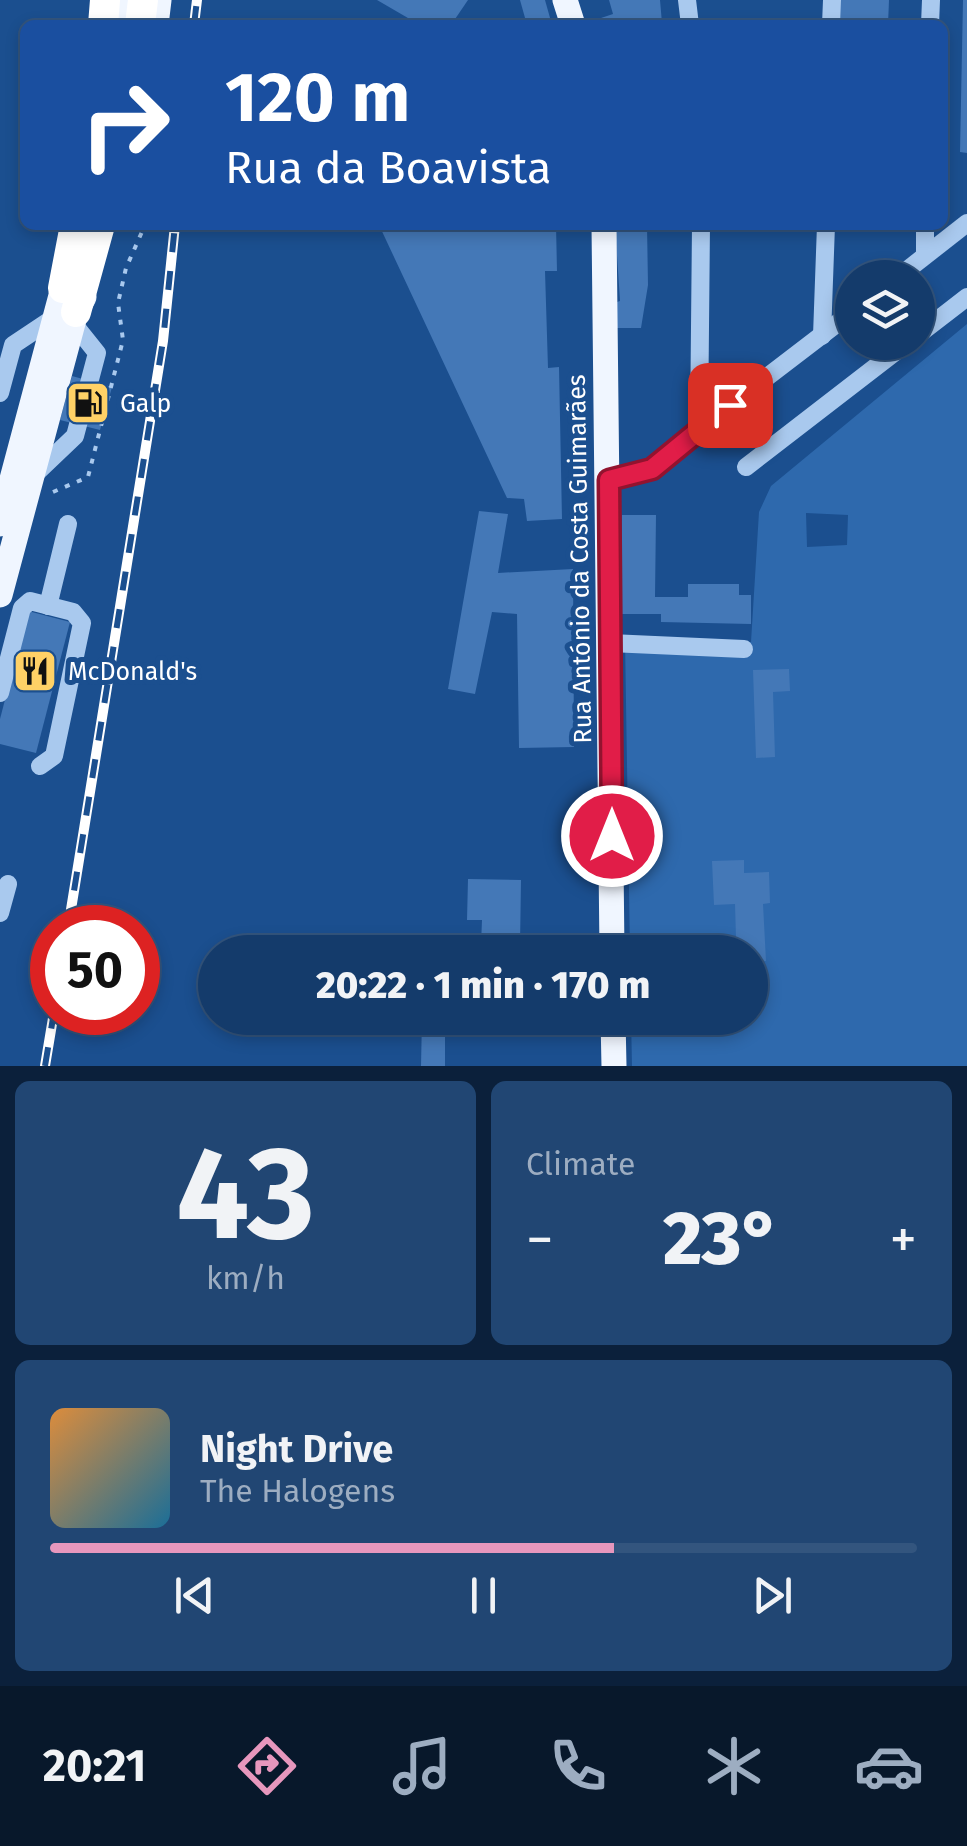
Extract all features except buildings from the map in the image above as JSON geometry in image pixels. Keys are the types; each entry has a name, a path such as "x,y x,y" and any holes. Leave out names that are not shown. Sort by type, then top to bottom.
{"highway":[{"path":"67,310 78,230"},
{"path":"67,310 98,230"}],"main road":[{"path":"0,595 23,475 67,310 97,275 113,230"},
{"name":"Rua António da Costa Guimarães","path":"604,230 612,935"},
{"path":"0,524 23,475"},
{"path":"613,1035 614,1066"}],"street":[{"path":"920,260 967,224"},
{"path":"699,428 700,230"},
{"path":"822,336 826,230"},
{"path":"925,256 926,230"},
{"path":"935,322 967,297"},
{"path":"0,394 13,345 67,310 98,353 76,436 23,475 0,450"},
{"path":"609,480 652,469 699,428 835,326"},
{"path":"746,468 885,360"},
{"path":"48,606 68,524"},
{"path":"0,692 22,608 30,601 72,612 82,623 54,756 40,766"},
{"path":"610,643 744,649"},
{"path":"0,913 8,884"}],"path":[{"path":"118,304 126,268 144,230"}],"shaded area":[{"path":"967,324 967,1066 632,1066 631,1035 768,1035 768,935 630,935 625,639 751,642 759,512 771,486 923,360 935,360 935,350","holes":["806,513 848,515 847,545 807,547"]}],"railway":[{"path":"195,20 197,0"},
{"path":"72,905 163,341 174,230"},
{"path":"45,1066 50,1035"}],"place":[{"name":"Galp","path":"88,403"},
{"name":"McDonald's","path":"35,671"}],"route":[{"path":"612,836 609,480 652,469 730,405"}]}
